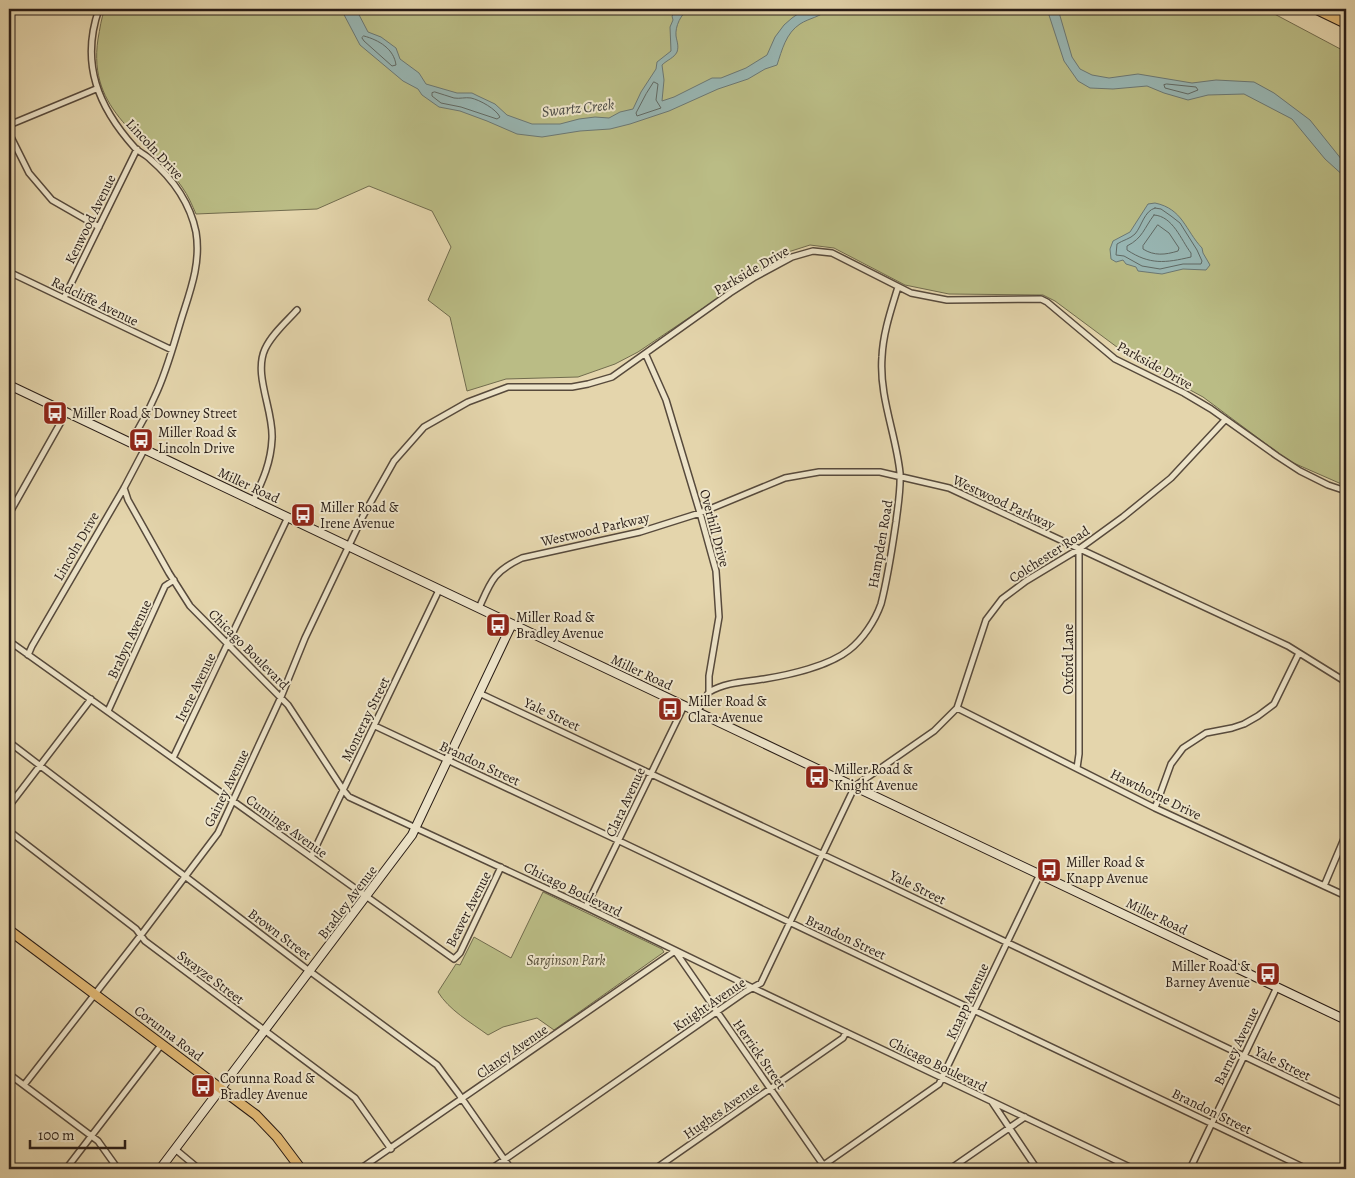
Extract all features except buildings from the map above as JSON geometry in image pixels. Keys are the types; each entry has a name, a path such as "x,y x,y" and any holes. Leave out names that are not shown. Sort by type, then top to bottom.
{"highway":[{"path":"1317,9 1346,23"}],"main road":[{"name":"Miller Road","path":"9,385 1346,1020"},
{"name":"Bradley Avenue","path":"160,1169 412,835 512,624"},
{"name":"Corunna Road","path":"9,930 162,1044 267,1126 301,1169"}],"street":[{"name":"Lincoln Drive","path":"99,9 91,54 96,89 111,118 136,150 150,159 175,186 188,208 196,231 198,252 196,272 172,350 155,396 130,443"},
{"path":"9,125 96,89"},
{"path":"9,134 29,173 52,200 99,227"},
{"name":"Kenwood Avenue","path":"64,298 136,150"},
{"name":"Parkside Drive","path":"349,546 363,516 394,461 424,427 468,402 508,388 572,387 612,377 755,277 792,257 813,251 832,253 911,293 947,300 1041,299 1115,359 1184,393 1211,409 1300,471 1346,491"},
{"name":"Radcliffe Avenue","path":"9,272 172,350"},
{"name":"Hampden Road","path":"709,692 720,685 773,677 836,658 860,640 880,605 891,554 900,492 900,476 884,400 882,373 885,329 898,287"},
{"path":"253,501 268,468 272,438 270,414 263,386 262,358 265,348 297,310"},
{"name":"Overhill Drive","path":"646,355 664,391 712,555 718,594 719,617 709,676 709,692 697,712"},
{"path":"9,514 66,412"},
{"name":"Colchester Road","path":"855,786 934,731 957,708 986,620 1002,599 1026,581 1079,549 1123,517 1171,478 1225,420"},
{"name":"Lincoln Drive","path":"28,655 144,450"},
{"name":"Westwood Parkway","path":"479,608 490,582 506,566 522,558 640,532 700,514 785,478 819,472 880,472 949,488 1241,624 1311,659 1346,682"},
{"name":"Chicago Boulevard","path":"124,488 128,500 190,606 282,697 344,791 350,797 586,907 1134,1169"},
{"name":"Irene Avenue","path":"173,758 288,517"},
{"name":"Gainey Avenue","path":"24,1085 141,936 218,833 282,697 305,638 349,546"},
{"name":"Oxford Lane","path":"1077,768 1079,754 1079,549"},
{"name":"Brabyn Avenue","path":"108,711 165,586 174,580"},
{"name":"Monteray Street","path":"311,857 375,726 438,590"},
{"name":"Cumings Avenue","path":"9,641 454,959"},
{"path":"1155,808 1171,764 1183,748 1206,733 1244,724 1274,704 1299,653"},
{"name":"Yale Street","path":"479,693 1008,942 1346,1105"},
{"path":"9,806 91,699"},
{"name":"Clara Avenue","path":"586,907 684,706"},
{"name":"Hawthorne Drive","path":"957,708 1155,808 1346,896"},
{"name":"Brandon Street","path":"375,726 1307,1169"},
{"name":"Brown Street","path":"9,742 310,972 437,1065 511,1169"},
{"name":"Knight Avenue","path":"491,1169 761,983 855,786"},
{"name":"Swayze Street","path":"9,831 136,929 145,941 355,1098 391,1149"},
{"path":"1324,886 1346,834"},
{"name":"Beaver Avenue","path":"454,959 460,953 501,868"},
{"name":"Knapp Avenue","path":"818,1169 825,1167 939,1084 1040,874"},
{"name":"Herrick Street","path":"675,951 825,1167"},
{"name":"Clancy Avenue","path":"360,1169 675,951"},
{"name":"Barney Avenue","path":"1190,1169 1277,987"},
{"name":"Hughes Avenue","path":"655,1169 843,1038 846,1032"},
{"path":"66,1169 162,1044"},
{"path":"10,1076 98,1140 118,1169"},
{"path":"991,1102 1037,1169"},
{"path":"950,1169 1025,1117"},
{"path":"175,1149 199,1169"}],"green space":[{"path":"105,9 1265,9 1346,52 1346,486 1289,461 1203,397 1133,359 1055,301 1043,295 949,294 905,285 834,248 810,245 785,253 638,352 615,364 578,377 506,379 467,391 450,317 428,300 451,247 432,211 369,186 317,209 196,214 182,187 168,169 122,121 110,105 101,86 97,64 98,39"},
{"name":"Sarginson Park","path":"543,892 662,949 664,952 554,1030 537,1018 503,1027 488,1035 454,1010 438,992 456,964 460,965 474,937 511,958"}],"water":[{"path":"341,9 356,9 368,32 381,37 396,48 400,59 419,73 426,84 457,93 472,93 495,104 507,115 532,124 560,124 595,117 609,118 620,112 633,109 641,92 656,69 657,62 671,51 670,27 673,20 672,16 677,9 689,9 683,14 678,24 676,32 677,52 662,65 664,80 662,101 712,78 721,78 746,68 767,55 775,37 792,18 805,9 828,9 822,14 800,24 791,32 785,42 777,65 765,69 748,79 718,89 669,111 630,124 610,129 580,131 542,137 517,134 460,111 439,107 422,95 418,89 403,81 360,45"},
{"path":"1047,9 1058,9 1072,57 1080,69 1092,75 1109,78 1138,74 1192,83 1216,80 1254,82 1274,93 1310,120 1346,165 1346,178 1325,159 1292,119 1244,94 1208,95 1188,100 1147,86 1113,89 1090,88 1078,81 1064,61"},
{"path":"1155,203 1172,210 1183,221 1202,248 1210,265 1206,270 1183,269 1162,274 1138,271 1136,267 1126,264 1123,260 1116,262 1111,259 1110,249 1113,241 1130,232 1148,204"}],"place":[{"name":"Miller Road & Downey Street","path":"55,413"},
{"name":"Miller Road & Lincoln Drive","path":"141,440"},
{"name":"Miller Road & Irene Avenue","path":"303,515"},
{"name":"Miller Road & Bradley Avenue","path":"498,625"},
{"name":"Miller Road & Clara Avenue","path":"670,709"},
{"name":"Miller Road & Knight Avenue","path":"817,777"},
{"name":"Miller Road & Knapp Avenue","path":"1049,870"},
{"name":"Miller Road & Barney Avenue","path":"1268,974"},
{"name":"Corunna Road & Bradley Avenue","path":"203,1086"}],"water label":[{"name":"Swartz Creek","path":"578,108"}]}
